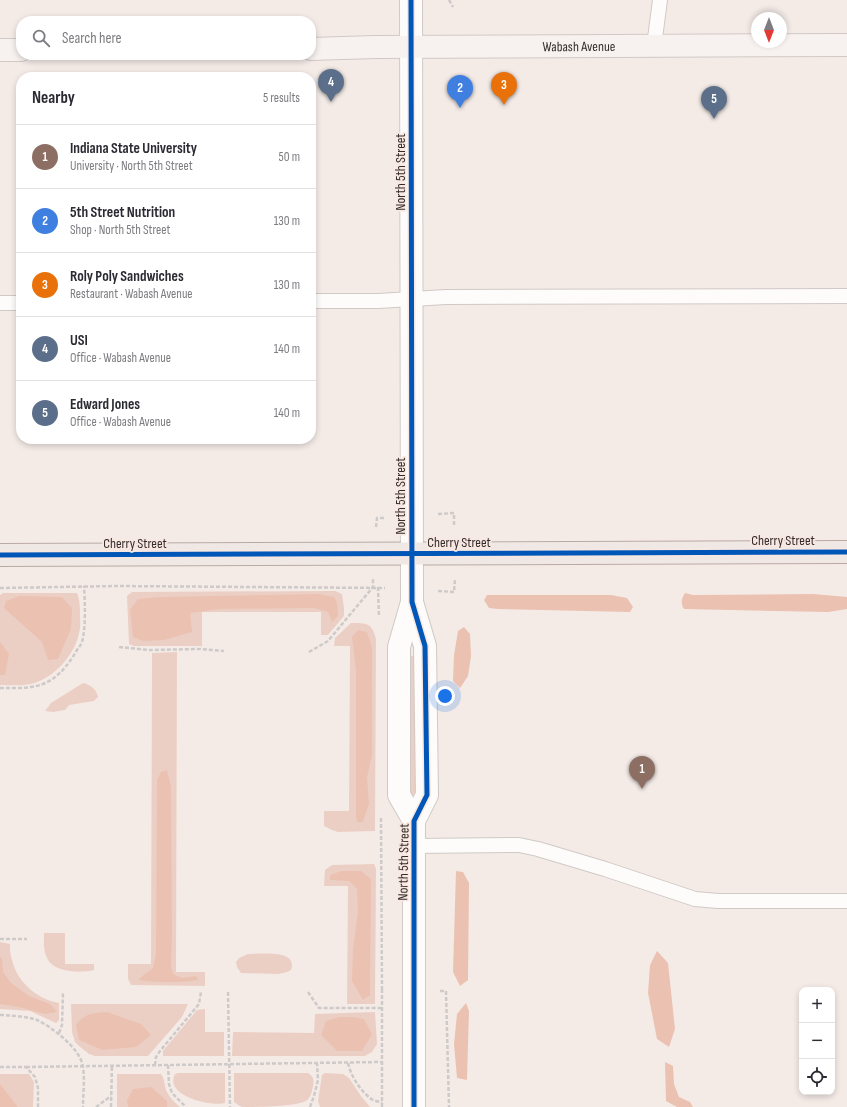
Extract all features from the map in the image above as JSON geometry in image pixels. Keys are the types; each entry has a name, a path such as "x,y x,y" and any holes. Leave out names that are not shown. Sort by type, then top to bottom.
{"main road":[{"name":"Cherry Street","path":"0,555 847,552"}],"street":[{"name":"North 5th Street","path":"411,0 412,602 399,647 399,795 414,821 414,1107"},
{"name":"Wabash Avenue","path":"316,49 411,47 847,45"},
{"path":"0,50 16,50"}],"lane":[{"path":"654,46 660,0"},
{"path":"316,301 378,301 446,297 847,296"},
{"path":"0,303 16,303"},
{"path":"414,846 519,845 538,849 605,869 695,898 718,901 847,901"}],"path":[{"path":"449,0 453,7"},
{"path":"0,588 84,586 373,587 328,641 309,652"},
{"path":"0,688 25,688 41,685 55,677 70,662 82,643 85,602 84,586"},
{"path":"119,648 149,650 200,649 224,651"},
{"path":"0,939 27,939"},
{"path":"155,1065 156,1057 160,1051 199,1004 202,992"},
{"path":"228,992 230,1107"},
{"path":"308,992 319,1008 382,1008"},
{"path":"59,1033 62,1025 64,993"},
{"path":"0,1016 36,1019 59,1033 77,1053 83,1066 83,1107"},
{"path":"0,1067 382,1062 382,1107"},
{"path":"310,1107 318,1080 316,1063"},
{"path":"348,1063 350,1072 357,1084 371,1099 382,1103"},
{"path":"111,1107 112,1065"},
{"path":"168,1065 169,1084 172,1093 186,1107"},
{"path":"26,1067 35,1077 38,1088 38,1107"},
{"path":"96,1107 111,1096"}],"shaded area":[{"path":"335,591 342,594 344,616 328,635 321,635 321,612 202,612 202,646 134,646 129,644 127,596 132,592"},
{"path":"3,593 77,593 79,599 80,631 73,650 62,665 55,671 47,677 31,684 0,685 0,595"},
{"path":"685,593 693,595 813,594 847,597 847,609 828,612 684,609 682,601"},
{"path":"319,594 334,597 337,602 338,616 332,622 328,612 314,608 220,609 190,613 192,632 164,640 143,641 133,637 130,610 138,599 161,597"},
{"path":"487,595 611,595 627,598 633,607 630,612 498,609 489,608 484,600"},
{"path":"19,596 62,597 72,608 71,629 58,659 48,660 42,642 4,608 6,601"},
{"path":"351,623 368,625 373,630 376,639 375,831 338,832 324,826 324,811 349,811 350,646 334,646 335,638"},
{"path":"464,627 470,634 471,656 468,676 460,688 453,681 454,655 458,631"},
{"path":"358,630 367,632 372,647 372,755 367,777 369,804 363,822 357,822 356,816 356,671 352,637"},
{"path":"0,642 9,654 5,675 0,675"},
{"path":"177,652 176,972 205,972 205,986 131,985 128,979 128,964 151,964 152,653"},
{"path":"411,656 415,656 417,792 416,794 412,795 410,792 409,660"},
{"path":"83,683 91,686 96,692 98,697 94,701 69,705 65,710 53,712 45,711 51,703"},
{"path":"167,770 171,787 171,965 173,974 182,978 196,976 198,980 183,982 153,982 138,980 153,968 156,954 157,780 161,772"},
{"path":"374,864 376,869 375,1004 347,1004 348,886 324,886 325,870 332,865"},
{"path":"342,871 361,871 371,879 370,995 363,1000 352,981 353,949 358,911 357,889 349,881 330,880 330,875"},
{"path":"456,871 463,872 469,883 468,980 460,986 453,972"},
{"path":"44,933 65,933 65,964 94,964 94,970 82,972 69,971 63,970 52,964 45,954"},
{"path":"0,942 10,944 11,956 15,968 23,982 43,998 59,1003 59,1020 56,1023 30,1011 0,1009"},
{"path":"657,951 668,963 675,1029 669,1047 657,1039 648,993 650,965"},
{"path":"248,954 277,954 284,956 292,963 291,970 279,974 241,973 236,962 239,958"},
{"path":"0,957 2,958 3,972 11,983 29,996 50,1004 57,1012 45,1014 0,1004"},
{"path":"466,1003 469,1011 467,1080 457,1078 454,1044 457,1014"},
{"path":"71,1004 188,1004 182,1017 148,1056 95,1056 89,1054 75,1042 72,1032"},
{"path":"205,1009 205,1032 224,1032 224,1056 163,1056 163,1051 197,1010"},
{"path":"107,1012 141,1024 151,1035 136,1047 102,1050 79,1040 76,1025 79,1021 90,1014"},
{"path":"375,1012 377,1044 372,1052 365,1056 232,1056 233,1032 314,1033 315,1014"},
{"path":"339,1017 364,1019 372,1034 362,1051 337,1051 321,1035 326,1021"},
{"path":"665,1062 673,1066 674,1084 679,1097 690,1102 693,1107 677,1107 666,1101"},
{"path":"225,1073 225,1103 219,1104 200,1101 182,1094 173,1082 175,1074"},
{"path":"234,1073 308,1073 313,1079 313,1086 311,1094 307,1100 303,1102 276,1106 242,1107 234,1102"},
{"path":"325,1073 343,1074 349,1078 370,1107 320,1107 318,1101 322,1075"},
{"path":"0,1074 29,1074 34,1082 33,1107 0,1107"},
{"path":"117,1074 161,1074 168,1094 180,1107 117,1107"},
{"path":"0,1084 18,1107 0,1107"},
{"path":"151,1087 167,1101 167,1107 128,1107 127,1100 133,1089"}],"cycle path":[{"path":"411,0 412,602 425,646 427,795 414,821 414,1107"},
{"path":"0,555 847,552"}],"place":[{"name":"USI","path":"331,102"},
{"name":"Roly Poly Sandwiches","path":"504,105"},
{"name":"5th Street Nutrition","path":"460,108"},
{"name":"Edward Jones","path":"714,119"},
{"name":"Indiana State University","path":"642,789"}]}
